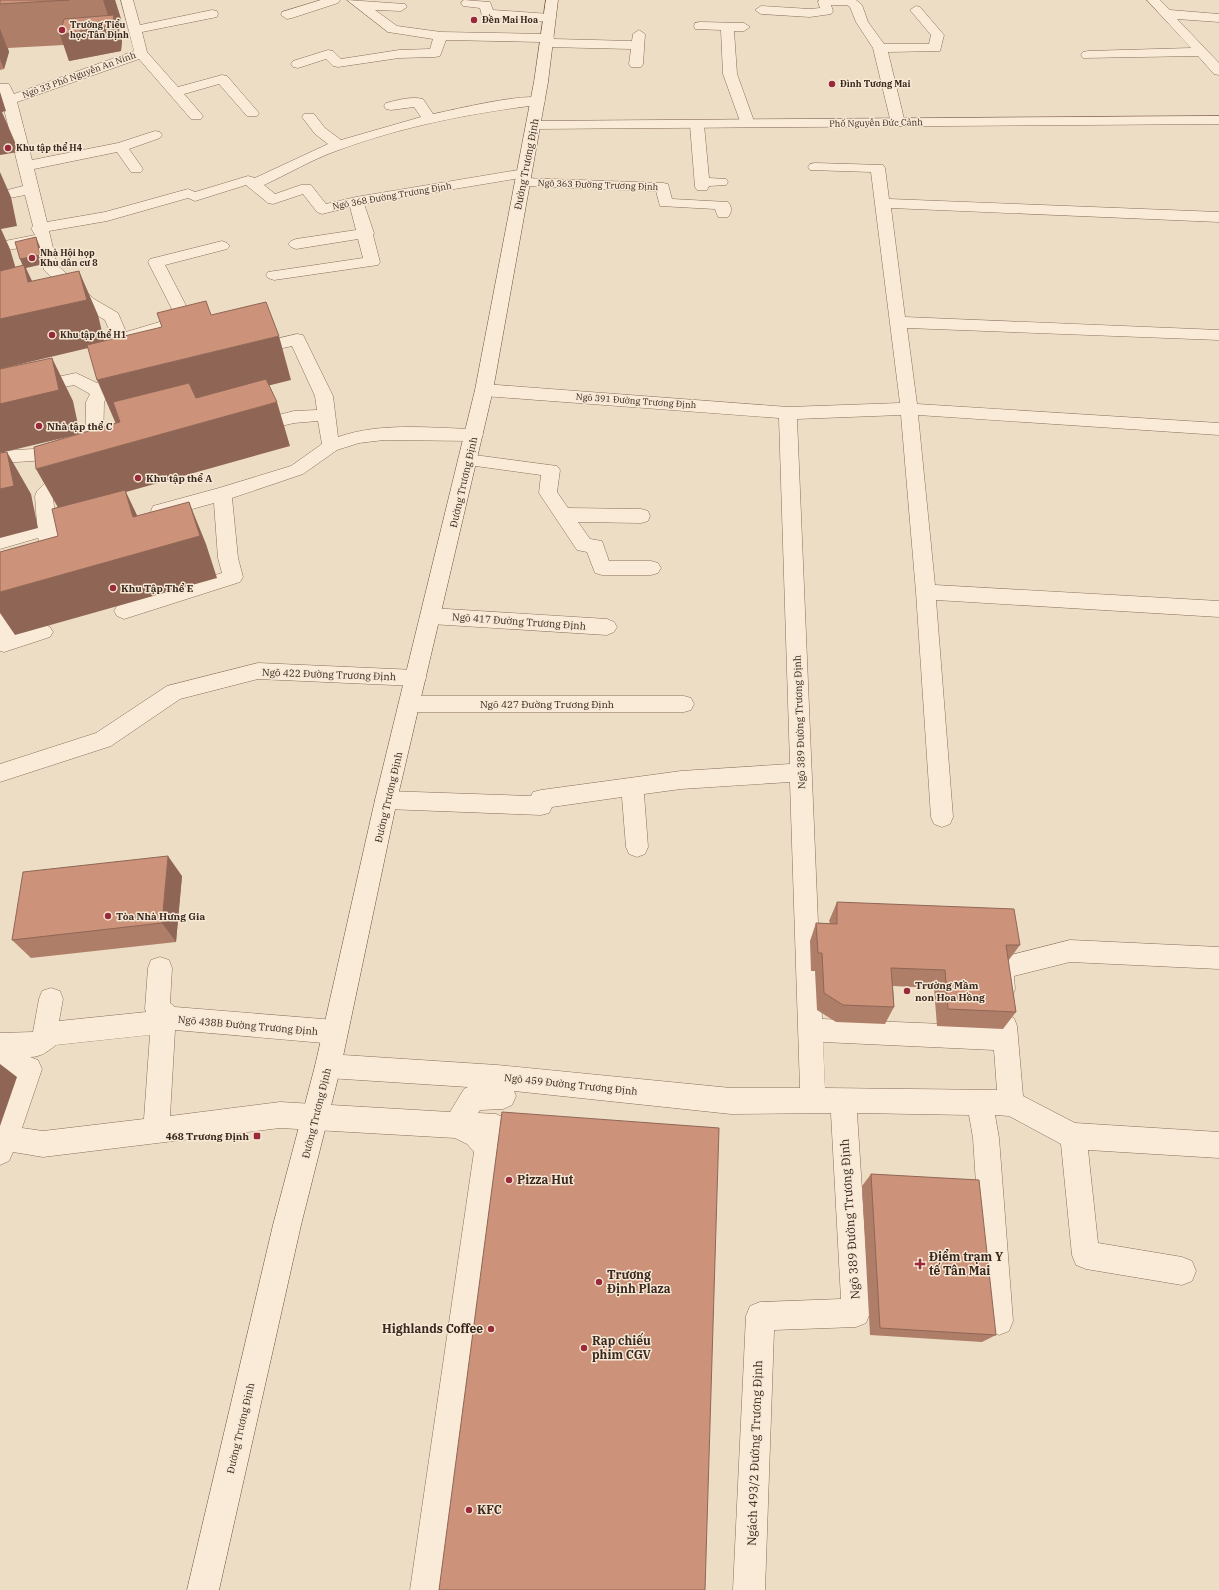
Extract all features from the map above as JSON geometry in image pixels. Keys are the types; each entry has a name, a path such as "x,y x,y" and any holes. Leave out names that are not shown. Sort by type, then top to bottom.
{"main road":[{"name":"Ngõ 33 Phố Nguyễn An Ninh","path":"10,100 141,53 127,0"},
{"path":"288,15 334,0"},
{"name":"Đường Trương Định","path":"203,1590 287,1225 316,1118 386,800 474,436 538,101 552,0"},
{"path":"1153,0 1219,71"},
{"path":"761,10 810,13 827,11 824,2 849,1 856,5 862,22 880,48 898,123"},
{"path":"357,3 401,7"},
{"path":"357,3 393,29 441,36 547,40 638,39 636,64"},
{"path":"467,3 486,5 487,13 550,18"},
{"path":"880,48 936,48 938,35 910,10 934,10"},
{"path":"135,30 212,14"},
{"path":"1167,14 1219,18"},
{"path":"700,26 744,27"},
{"path":"727,27 730,74 748,124"},
{"path":"298,64 328,54 338,63 398,54 435,53 441,36"},
{"path":"1088,54 1202,52"},
{"path":"141,53 196,116"},
{"path":"175,92 222,79 252,112"},
{"name":"Ngõ 33 Phố Nguyễn An Ninh","path":"0,88 4,87 10,100 12,138 25,166 40,233 50,267 61,287 112,317 120,346"},
{"path":"0,247 40,233 248,180 254,184 340,146 429,118 538,101"},
{"path":"391,106 418,102 429,118"},
{"path":"309,117 320,131 340,146"},
{"name":"Phố Nguyễn Đức Cảnh","path":"533,125 1219,120"},
{"path":"697,125 702,184 721,183"},
{"path":"25,166 121,147 155,135"},
{"path":"121,147 136,169"},
{"path":"815,166 878,168 909,409 926,592 942,817"},
{"name":"Ngõ 368 Đường Trương Định","path":"254,184 273,200 306,188 322,209 356,201 523,178"},
{"name":"Ngõ 363 Đường Trương Định","path":"523,178 663,187 665,202 723,205 723,214"},
{"path":"0,196 31,189"},
{"path":"274,275 372,262 366,233 356,201"},
{"path":"882,203 1219,217"},
{"path":"296,244 366,233"},
{"path":"120,346 185,319 156,262 222,246"},
{"path":"898,322 1219,335"},
{"path":"238,349 257,350 297,339 324,396 331,446"},
{"path":"120,346 164,342"},
{"path":"39,561 48,535 43,501 47,491 86,455 100,437 95,402 100,392 118,367 120,346"},
{"path":"0,395 76,379 100,392"},
{"name":"Ngõ 391 Đường Trương Định","path":"484,390 788,413 909,409 1219,429"},
{"path":"22,407 81,392 100,392"},
{"name":"Ngõ 389 Đường Trương Định","path":"788,413 813,1100"},
{"path":"234,425 241,423 244,429 294,417 326,415"},
{"path":"147,514 222,494 297,470 331,446 357,437 384,434 474,436"},
{"path":"0,457 33,455 100,437"},
{"path":"467,460 551,470 548,493 565,515 584,545 595,546 602,568 651,568"},
{"path":"25,493 53,485"},
{"path":"124,611 233,577 228,558 222,494"},
{"path":"565,515 641,516"},
{"path":"0,542 94,529"},
{"path":"27,579 2,600 4,644 44,632"},
{"path":"926,592 1219,609"},
{"name":"Ngõ 417 Đường Trương Định","path":"431,616 607,627"},
{"name":"Ngõ 422 Đường Trương Định","path":"0,773 103,740 174,692 258,671 416,678"},
{"name":"Ngõ 427 Đường Trương Định","path":"410,704 684,704"},
{"path":"386,800 541,806 541,799 681,780 801,772"},
{"path":"632,787 636,847"},
{"path":"1011,1103 1001,968 1070,951 1219,958"},
{"name":"Ngõ 438B Đường Trương Định","path":"160,968 157,1009 170,1018 335,1032"},
{"path":"44,1039 51,999"},
{"path":"0,1045 36,1045 51,1034 163,1022 156,1129"},
{"path":"811,1030 1006,1039"},
{"name":"Ngõ 459 Đường Trương Định","path":"328,1066 497,1077 731,1101 813,1100"},
{"path":"0,1068 29,1069 2,1145 43,1144 280,1115 496,1127"},
{"path":"457,1125 473,1098 503,1096"},
{"path":"813,1100 1011,1103 1073,1136 1219,1145"},
{"name":"Ngõ 389 Đường Trương Định","path":"760,1316 856,1313 843,1100"},
{"path":"979,1102 986,1138 999,1321"},
{"path":"426,1590 488,1148 476,1135 457,1125"},
{"path":"1073,1136 1086,1255 1182,1271"},
{"name":"Ngách 493/2 Đường Trương Định","path":"749,1590 760,1316"}],"building":[{"path":"0,0 69,0 0,4"},
{"path":"114,15 112,25 60,35 64,19"},
{"path":"36,237 40,255 20,259 15,242"},
{"path":"24,265 28,282 79,271 87,300 0,319 0,271"},
{"path":"206,301 211,315 266,302 279,336 97,380 87,345 162,327 157,313"},
{"path":"52,358 59,390 0,404 0,369"},
{"path":"266,379 277,402 36,469 34,447 120,422 113,402 189,383 196,398"},
{"path":"7,452 14,486 0,489 0,453"},
{"path":"125,490 133,517 189,502 200,536 0,592 0,552 58,536 52,509"},
{"path":"168,856 162,923 12,940 23,872"},
{"name":"Trường Mầm non Hoa Hồng","path":"837,902 1014,909 1020,945 1006,945 1016,1012 948,1009 945,970 891,968 894,1007 843,1005 824,993 822,953 818,953 816,923 837,924"},
{"name":"Trương Định Plaza","path":"502,1112 719,1128 705,1590 439,1590"},
{"name":"Điểm trạm Y tế Tân Mai","path":"871,1174 979,1180 996,1335 880,1328"}],"place":[{"name":"Đền Mai Hoa","path":"474,20"},
{"name":"Trường Tiểu học Tân Định","path":"62,30"},
{"name":"Đình Tương Mai","path":"832,84"},
{"name":"Khu tập thể H4","path":"8,148"},
{"name":"Nhà Hội họp Khu dân cư 8","path":"32,258"},
{"name":"Khu tập thể H1","path":"52,335"},
{"name":"Nhà tập thể C","path":"39,426"},
{"name":"Khu tập thể A","path":"138,478"},
{"name":"Khu Tập Thể E","path":"113,588"},
{"name":"Tòa Nhà Hưng Gia","path":"108,916"},
{"name":"Trường Mầm non Hoa Hồng","path":"907,991"},
{"name":"468 Trương Định","path":"257,1136"},
{"name":"Pizza Hut","path":"509,1180"},
{"name":"Điểm trạm Y tế Tân Mai","path":"920,1264"},
{"name":"Trương Định Plaza","path":"599,1282"},
{"name":"Highlands Coffee","path":"491,1329"},
{"name":"Rạp chiếu phim CGV","path":"584,1348"},
{"name":"KFC","path":"469,1510"}]}
